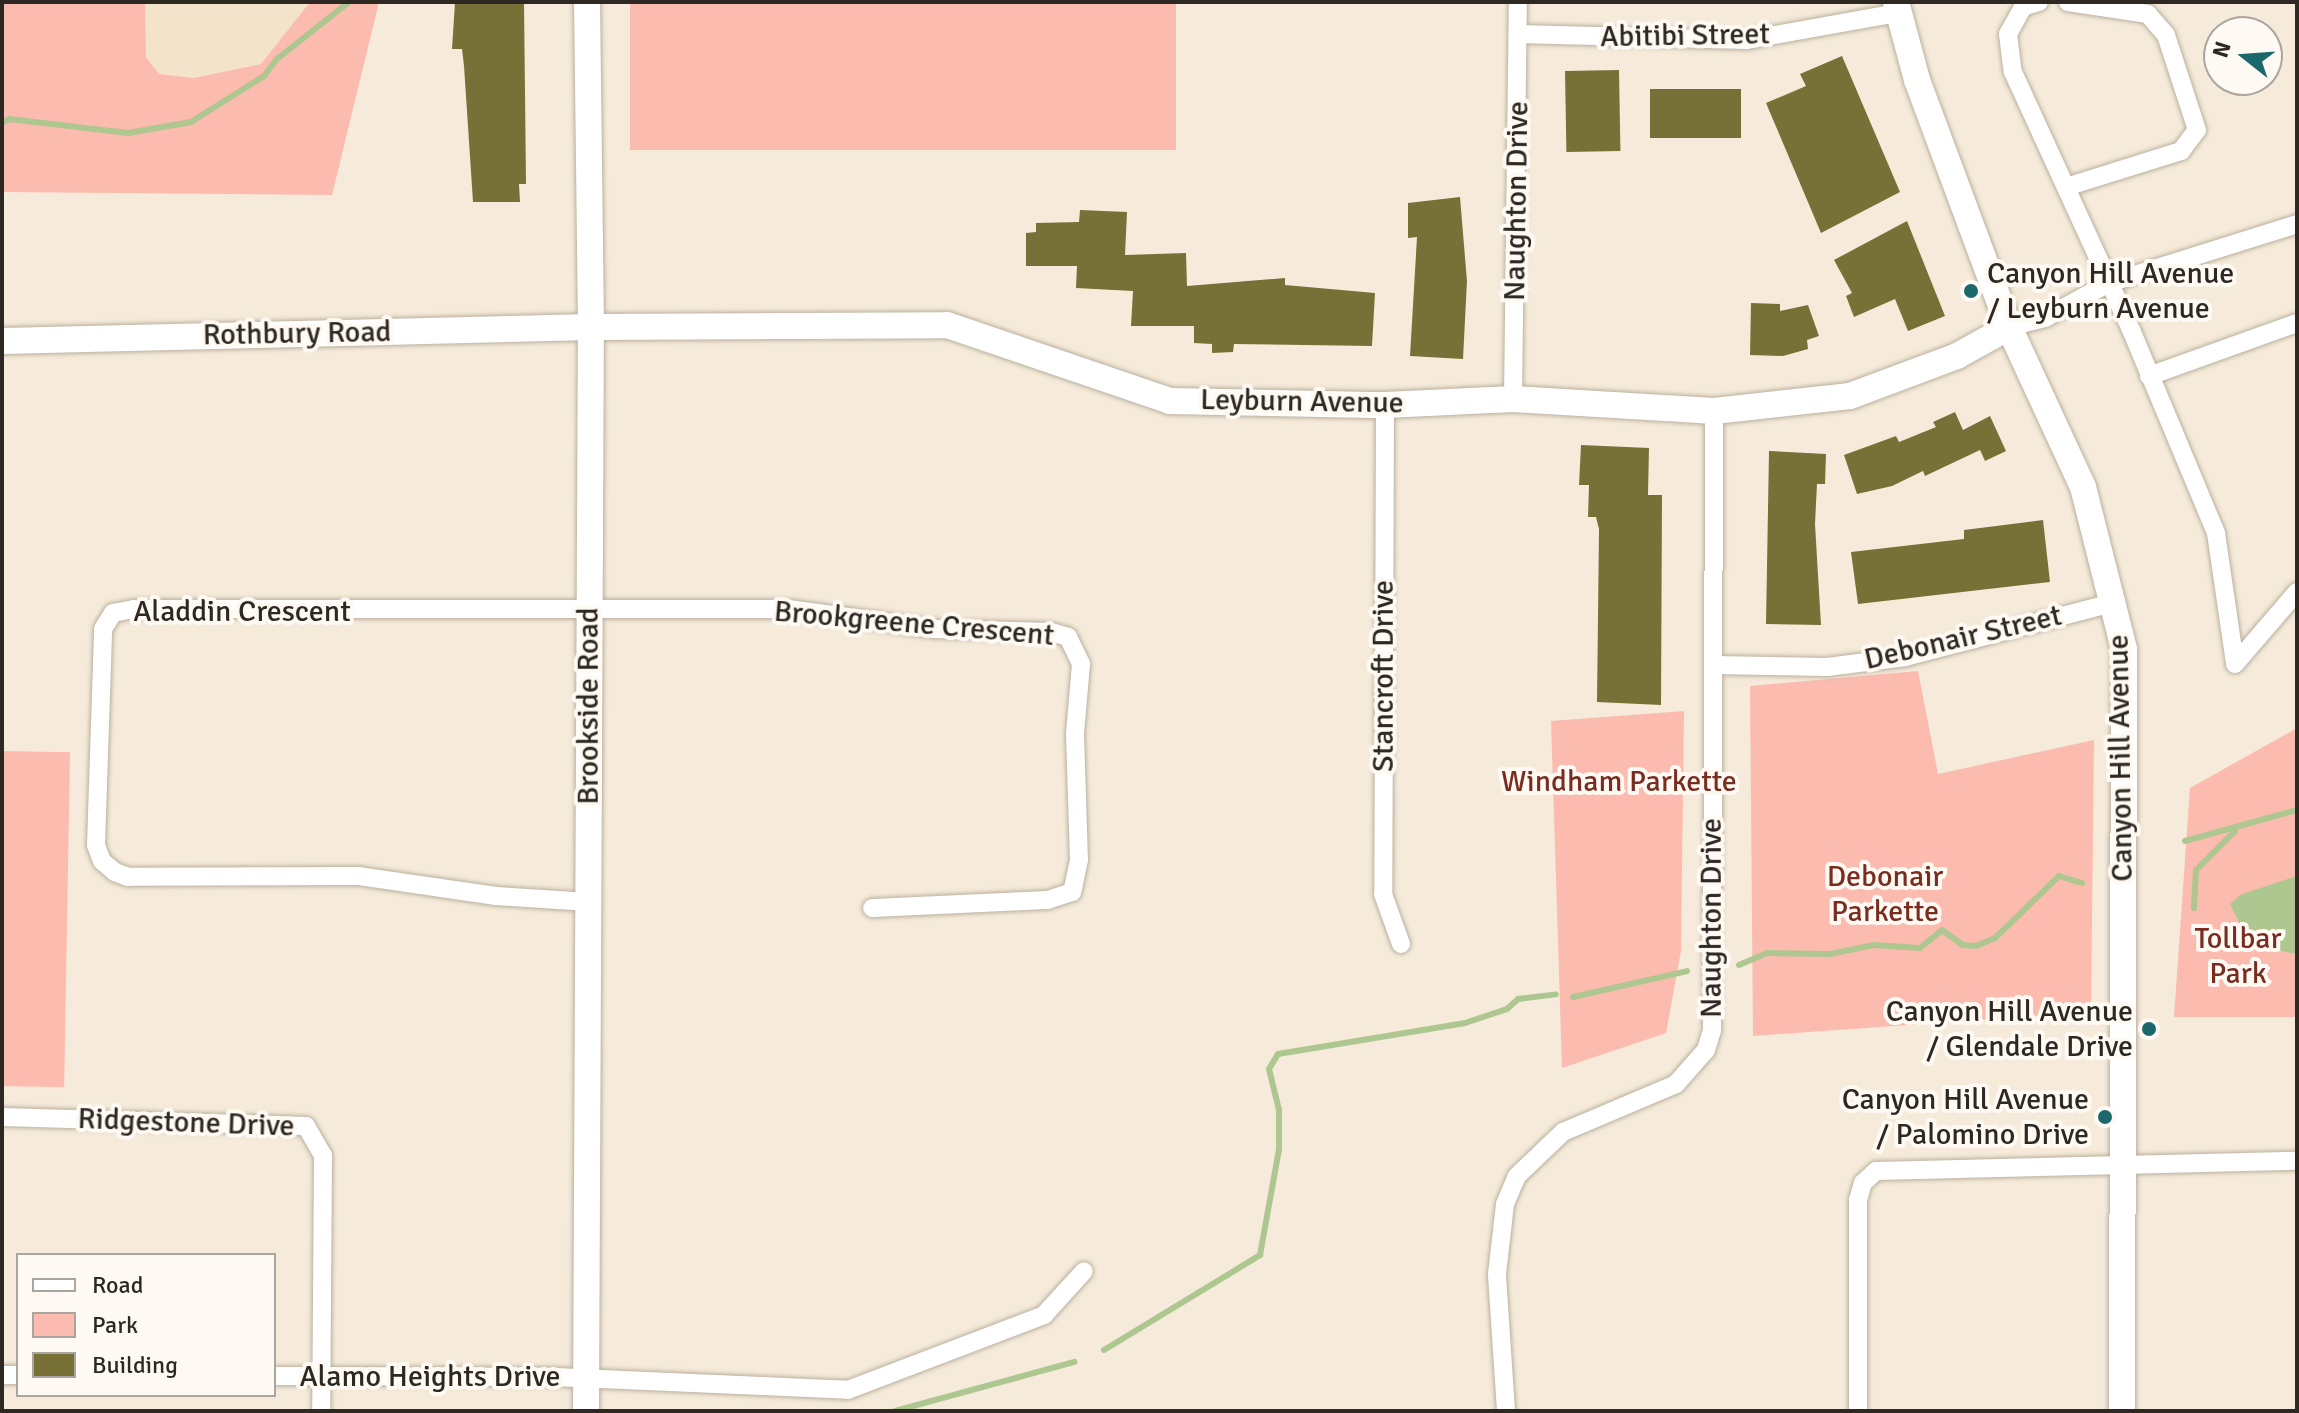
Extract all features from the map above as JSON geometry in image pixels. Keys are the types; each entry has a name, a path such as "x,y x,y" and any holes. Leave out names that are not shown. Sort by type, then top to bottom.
{"street":[{"name":"Brookside Road","path":"586,1411 591,327 587,2"},
{"name":"Naughton Drive","path":"1513,399 1518,2"},
{"path":"2039,2 2023,7 2008,34 2013,72 2109,283 2216,533 2235,664 2297,592"},
{"path":"2066,187 2181,151 2197,130 2166,35 2148,14 2068,2"},
{"name":"Abitibi Street","path":"1519,34 1747,40 1896,7"},
{"name":"Canyon Hill Avenue","path":"1896,7 2009,327 2083,487 2116,602 2124,649 2122,1411"},
{"path":"2009,327 2045,318 2109,283 2297,224"},
{"path":"2149,376 2297,323"},
{"name":"Leyburn Avenue","path":"591,327 947,325 1170,401 1385,405 1513,399 1714,411 1850,396 1957,356 2009,327"},
{"name":"Rothbury Road","path":"2,341 591,327"},
{"name":"Stancroft Drive","path":"1385,405 1383,894 1401,944"},
{"name":"Naughton Drive","path":"1506,1411 1497,1274 1505,1204 1517,1176 1563,1132 1676,1084 1706,1050 1712,1030 1714,411"},
{"name":"Debonair Street","path":"1713,665 1827,667 1905,657 2116,602"},
{"name":"Brookgreene Crescent","path":"588,613 788,609 936,629 1051,632 1068,637 1081,664 1075,734 1079,860 1072,892 1048,900 964,900 872,908"},
{"name":"Aladdin Crescent","path":"588,613 113,613 103,629 101,650 96,845 102,861 128,877 359,876 496,896 589,902"},
{"name":"Ridgestone Drive","path":"2,1117 306,1126 323,1155 322,1376"},
{"path":"1858,1411 1858,1200 1868,1178 1889,1169 2297,1161"},
{"name":"Alamo Heights Drive","path":"276,1376 586,1378 848,1390 1044,1315 1084,1271"},
{"path":"321,1411 322,1376"}],"shaded area":[{"path":"145,2 310,2 261,64 194,78 159,74 146,56"},
{"path":"2297,876 2297,954 2250,945 2230,904 2242,894"}],"green space":[{"path":"2,2 145,2 146,57 159,74 194,78 261,64 310,2 379,2 332,195 2,192"},
{"path":"630,2 1176,2 1176,150 630,150"},
{"name":"Debonair Parkette","path":"1918,671 1938,774 2094,740 2091,1012 1753,1036 1750,686"},
{"name":"Windham Parkette","path":"1684,711 1681,951 1666,1033 1562,1068 1551,721"},
{"name":"Tollbar Park","path":"2297,728 2297,1017 2174,1017 2190,788"},
{"path":"2,751 70,752 64,1087 2,1086"}],"building":[{"path":"455,2 524,2 526,184 519,184 520,202 473,202 462,49 452,49"},
{"path":"1842,56 1900,192 1821,233 1766,103 1806,86 1800,74"},
{"path":"1619,70 1620,151 1566,152 1565,71"},
{"path":"1650,89 1741,89 1741,138 1650,138"},
{"path":"1460,197 1467,281 1463,359 1410,356 1417,237 1408,238 1408,203"},
{"path":"1080,210 1127,212 1125,255 1186,253 1187,286 1285,278 1285,285 1375,293 1372,346 1234,344 1233,352 1212,353 1212,344 1194,343 1194,326 1131,326 1133,291 1076,288 1077,266 1026,266 1026,233 1036,232 1036,223 1079,222"},
{"path":"1907,221 1945,316 1908,331 1895,299 1854,317 1846,296 1852,293 1834,260"},
{"path":"1751,303 1780,304 1780,311 1808,305 1819,336 1807,340 1808,349 1783,356 1750,355"},
{"path":"1955,412 1963,430 1990,416 2006,451 1985,461 1980,450 1925,476 1923,471 1892,486 1857,494 1844,455 1896,436 1899,442 1936,427 1933,422"},
{"path":"1581,445 1649,448 1648,495 1662,495 1661,705 1597,702 1599,529 1596,517 1588,517 1589,485 1579,485"},
{"path":"1769,451 1826,454 1825,484 1817,484 1815,524 1821,625 1766,624"},
{"path":"2043,520 2050,582 1858,604 1851,552 1964,539 1964,530"}],"waterway":[{"path":"2,123 9,119 128,133 191,122 264,76 277,59 349,2"},
{"path":"2185,841 2297,810"},
{"path":"2194,908 2196,870 2235,831"},
{"path":"1739,965 1767,953 1830,954 1874,945 1920,948 1942,930 1963,945 1976,946 1995,938 2059,876 2082,883"},
{"path":"1573,997 1687,971"},
{"path":"1104,1350 1260,1255 1279,1149 1279,1110 1269,1069 1278,1054 1465,1023 1507,1009 1518,999 1556,994"},
{"path":"895,1411 1074,1362"}],"place":[{"name":"Canyon Hill Avenue / Leyburn Avenue","path":"1971,291"},
{"name":"Canyon Hill Avenue / Glendale Drive","path":"2149,1029"},
{"name":"Canyon Hill Avenue / Palomino Drive","path":"2105,1117"}]}
